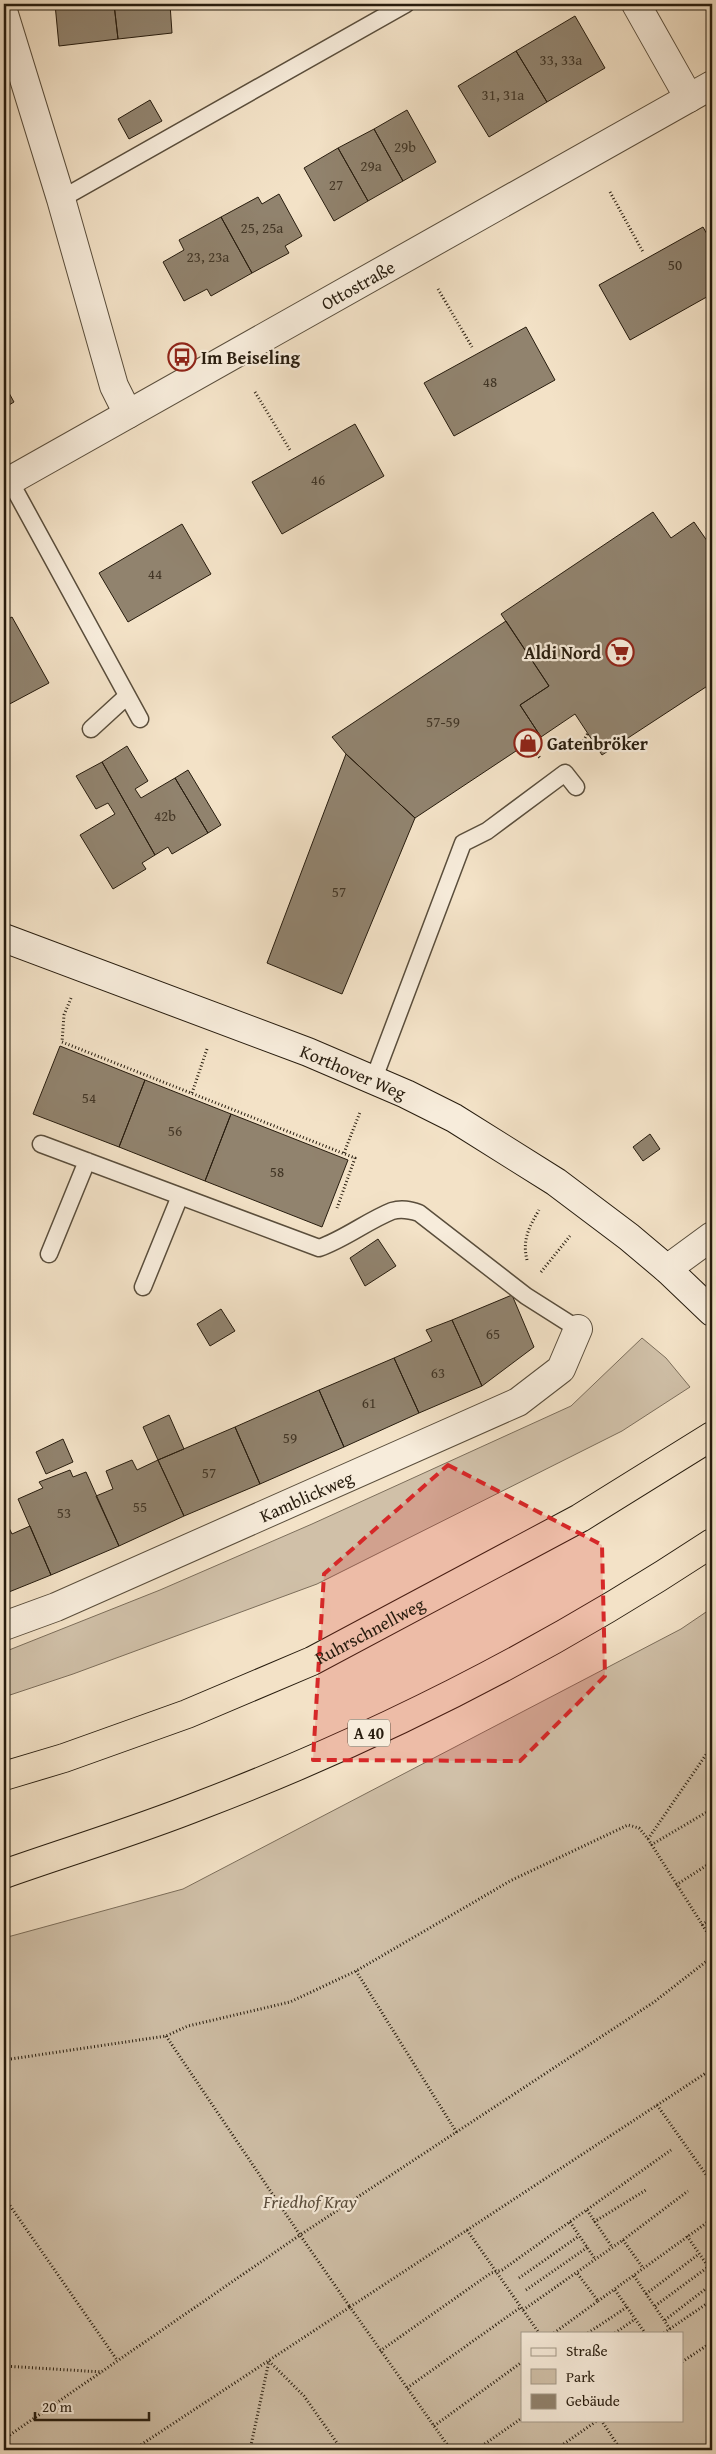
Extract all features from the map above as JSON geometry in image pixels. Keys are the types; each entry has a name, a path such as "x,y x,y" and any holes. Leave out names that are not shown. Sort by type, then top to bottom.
{"highway":[{"name":"Ruhrschnellweg","path":"4,1776 64,1758 187,1714 312,1662 580,1518 712,1436"},
{"name":"A 40","path":"4,1874 201,1806 347,1744 485,1676 603,1611 712,1543"}],"street":[{"path":"636,4 701,91"},
{"path":"4,14 62,199 114,386 128,414"},
{"name":"Ottostraße","path":"7,483 701,91"},
{"name":"Korthover Weg","path":"4,938 308,1052 406,1094 487,1137 556,1182 667,1269 704,1304"},
{"path":"667,1269 712,1236"},
{"name":"Kamblickweg","path":"4,1626 56,1607 518,1402 561,1369 578,1329"}],"lane":[{"path":"62,199 406,4"},
{"path":"7,483 140,719"},
{"path":"91,729 127,696"},
{"path":"373,1081 463,843 487,832 565,772 576,787"},
{"path":"41,1144 319,1248 335,1243 393,1211 407,1209 419,1213 526,1296 578,1329"},
{"path":"49,1254 87,1161"},
{"path":"143,1287 180,1196"}],"path":[{"path":"610,192 643,252"},
{"path":"438,289 472,347"},
{"path":"255,392 290,450"},
{"path":"84,969 64,1014 62,1042 355,1158 328,1231 335,1243"},
{"path":"192,1093 200,1069"},
{"path":"344,1153 373,1081"},
{"path":"527,1231 524,1250 528,1266"},
{"path":"543,1270 552,1259"},
{"path":"648,1839 712,1746"},
{"path":"651,1845 712,1809"},
{"path":"4,2060 166,2036 205,2022 290,2002 356,1971 510,1881 616,1829 628,1825 639,1828 648,1839 712,1940"},
{"path":"676,1885 712,1862"},
{"path":"702,1925 712,1918"},
{"path":"4,2439 300,2235 457,2134 654,2002 712,1957"},
{"path":"356,1971 457,2134"},
{"path":"166,2036 300,2235 451,2450"},
{"path":"133,2450 712,2069"},
{"path":"657,2105 712,2183"},
{"path":"380,2351 490,2273 502,2270 671,2150"},
{"path":"594,2222 646,2190"},
{"path":"407,2388 522,2308 577,2273 688,2190"},
{"path":"4,2197 117,2360"},
{"path":"587,2210 612,2247"},
{"path":"555,2332 712,2219"},
{"path":"570,2222 595,2259"},
{"path":"467,2230 538,2332"},
{"path":"519,2278 579,2236"},
{"path":"687,2236 712,2272"},
{"path":"623,2240 642,2268"},
{"path":"526,2290 588,2247"},
{"path":"646,2294 699,2254"},
{"path":"655,2306 712,2264"},
{"path":"577,2273 598,2301"},
{"path":"634,2276 670,2329"},
{"path":"665,2320 712,2284"},
{"path":"615,2290 644,2331"},
{"path":"666,2332 712,2300"},
{"path":"590,2332 627,2307"},
{"path":"617,2332 635,2319"},
{"path":"684,2361 712,2342"},
{"path":"250,2450 269,2361"},
{"path":"269,2361 304,2396 342,2450"},
{"path":"434,2426 521,2363"},
{"path":"4,2366 102,2372"},
{"path":"476,2450 521,2419"},
{"path":"555,2450 596,2422"},
{"path":"600,2422 621,2450"}],"highlighted area":[{"path":"448,1465 602,1545 605,1676 520,1761 313,1760 324,1574"}],"green space":[{"path":"642,1338 666,1358 690,1387 622,1431 317,1584 73,1674 4,1697 4,1652 160,1590 312,1524 571,1406"},
{"name":"Friedhof Kray","path":"712,1608 712,2450 4,2450 4,1938 183,1889 681,1629"}],"building":[{"path":"55,4 114,4 118,39 59,46"},
{"path":"114,4 170,4 172,33 118,39"},
{"path":"575,16 605,68 547,102 516,51"},
{"path":"516,51 547,102 489,137 458,86"},
{"path":"150,100 162,121 129,139 118,119"},
{"path":"407,110 436,162 403,181 374,129"},
{"path":"374,129 403,181 368,201 338,148"},
{"path":"338,148 368,201 334,221 304,168"},
{"path":"279,194 302,236 285,246 289,253 252,273 221,217 258,197 262,204"},
{"path":"221,217 252,273 211,296 207,289 184,301 163,262 184,250 179,240"},
{"path":"703,227 712,243 712,294 630,340 599,285"},
{"path":"526,327 555,380 454,436 424,383"},
{"path":"4,384 14,402 4,408"},
{"path":"355,424 384,476 282,534 252,482"},
{"name":"Aldi Nord","path":"653,512 671,538 694,522 712,548 712,683 602,755 575,714 541,737 520,705 549,686 501,614"},
{"path":"182,524 211,574 128,622 99,573"},
{"path":"12,617 49,683 4,707 4,621"},
{"path":"506,621 549,686 520,705 541,737 528,743 415,818 346,754 332,737"},
{"path":"127,746 148,781 135,789 141,798 175,778 208,833 172,854 168,847 155,855 102,762"},
{"path":"346,754 415,818 342,994 267,963"},
{"path":"102,762 155,855 142,863 146,869 113,889 80,835 115,814 108,803 96,809 76,776"},
{"path":"188,770 221,825 208,833 175,778"},
{"path":"60,1046 145,1080 119,1147 33,1114"},
{"path":"145,1080 231,1114 205,1181 119,1147"},
{"path":"231,1114 348,1160 322,1227 205,1181"},
{"path":"650,1134 660,1149 643,1161 633,1147"},
{"path":"378,1239 396,1266 365,1286 350,1258"},
{"path":"512,1295 534,1347 482,1386 452,1320"},
{"path":"221,1309 235,1331 210,1346 197,1324"},
{"path":"452,1320 482,1386 419,1413 394,1358 432,1341 426,1330"},
{"path":"394,1358 419,1413 344,1447 319,1390"},
{"path":"319,1390 344,1447 260,1484 235,1427"},
{"path":"169,1415 184,1449 158,1460 143,1427"},
{"path":"235,1427 260,1484 184,1516 158,1460"},
{"path":"63,1439 73,1462 46,1474 36,1452"},
{"path":"132,1460 137,1470 158,1460 184,1516 119,1546 96,1496 113,1489 106,1471"},
{"path":"70,1470 73,1477 86,1472 119,1546 51,1575 18,1499 43,1488 39,1482"},
{"path":"8,1526 12,1534 30,1526 51,1575 4,1594 4,1528"}],"place":[{"name":"Im Beiseling","path":"182,357"},
{"name":"Aldi Nord","path":"620,652"},
{"name":"Gatenbröker","path":"528,743"}]}
